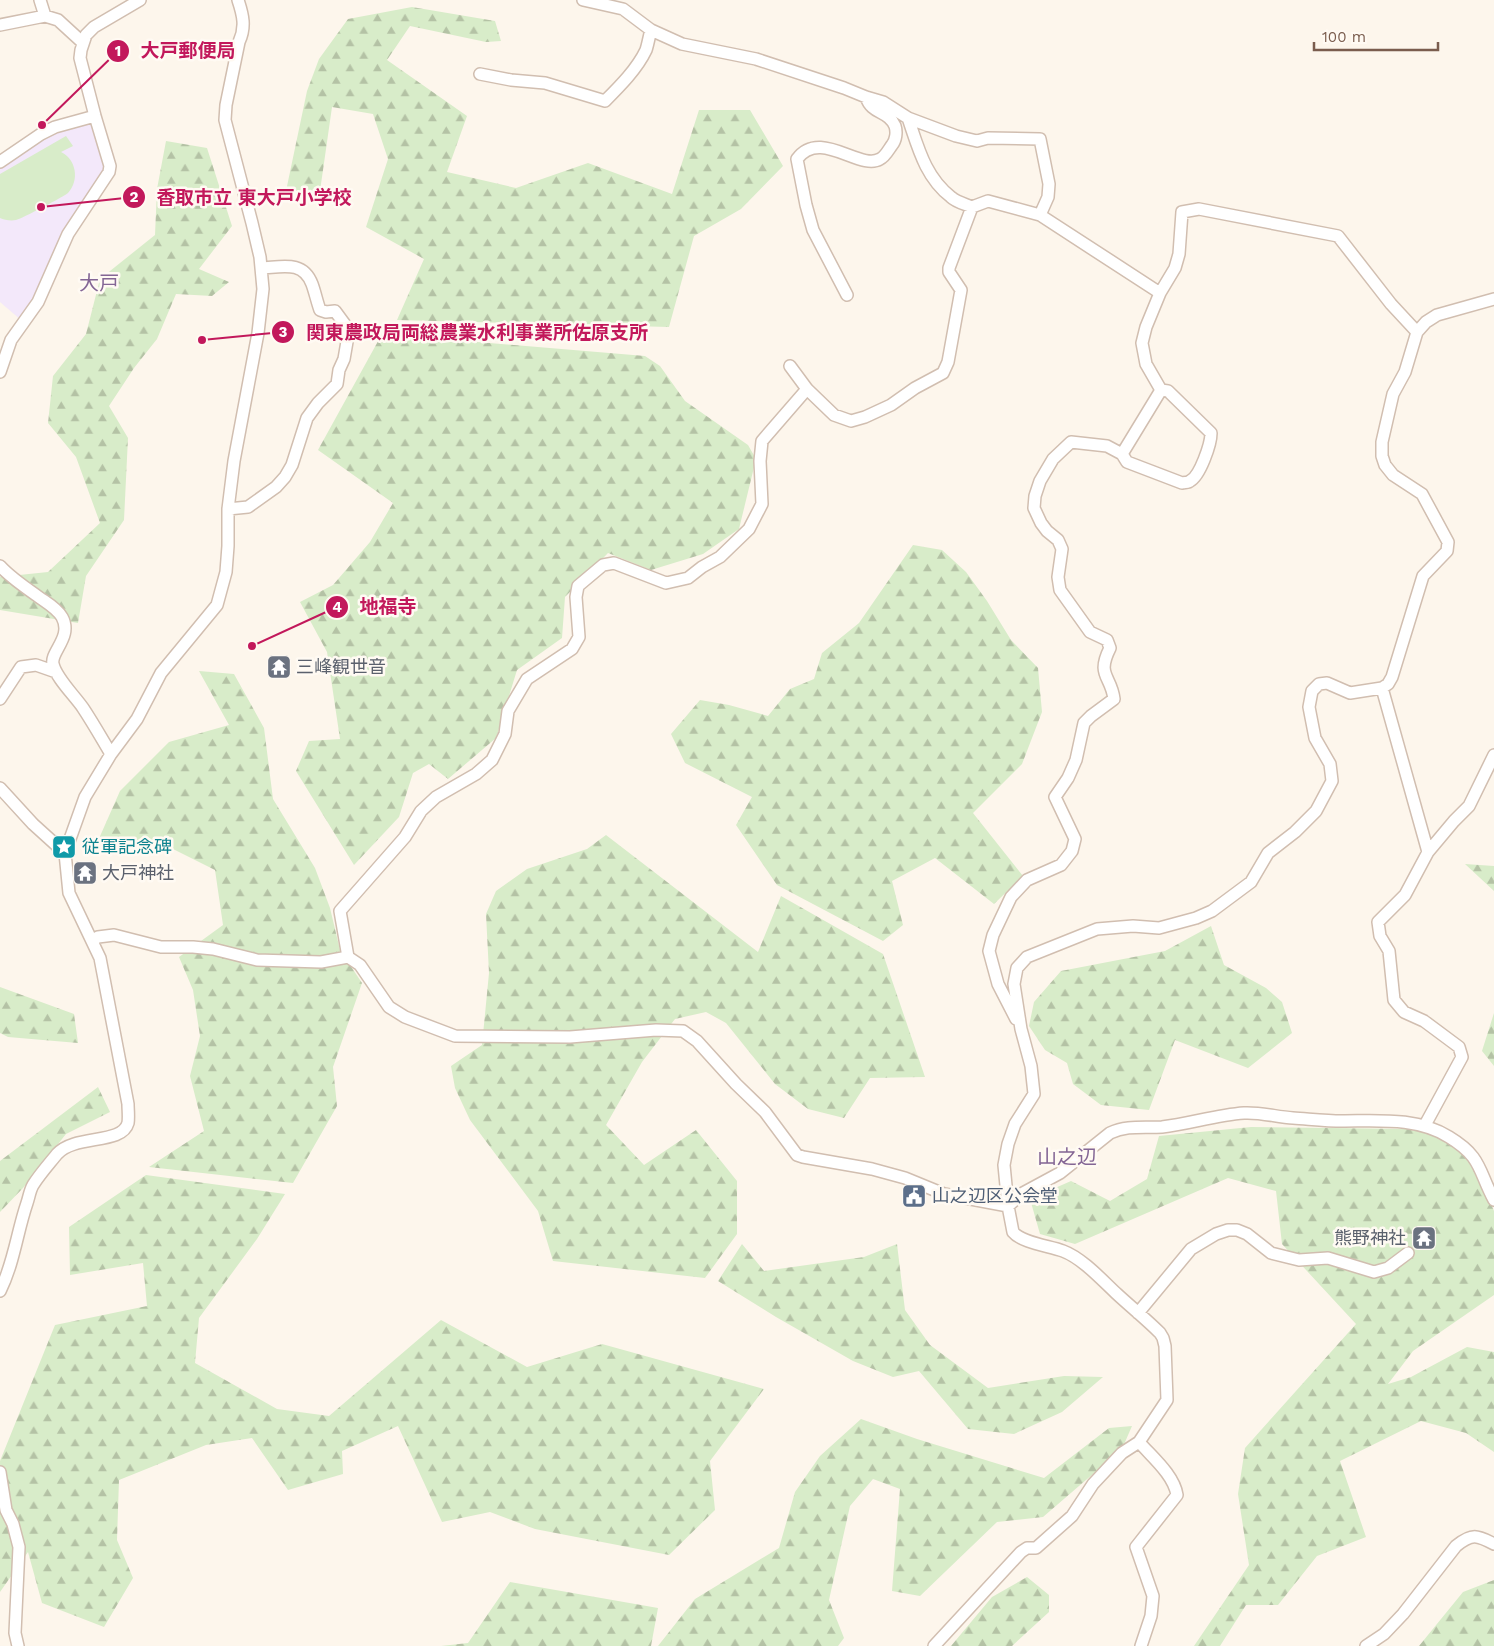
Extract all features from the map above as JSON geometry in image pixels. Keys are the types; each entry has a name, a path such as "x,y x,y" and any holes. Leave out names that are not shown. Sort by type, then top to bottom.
{"street":[{"path":"40,0 45,16"},
{"path":"0,1291 13,1260 33,1185 42,1172 65,1146 116,1136 128,1125 128,1104 100,958 69,893 65,854 85,797 110,754 137,719 161,673 217,605 226,572 228,509 234,461 263,289 252,223 225,120 226,105 239,42 243,34 244,17 238,0"},
{"path":"583,0 623,9 651,30 682,44 756,59 883,102 908,118 956,136 977,141 988,138 1040,139 1049,184 1048,197 1040,215"},
{"path":"0,372 11,340 38,302 68,234 109,172 110,166 80,58 82,42 86,34 94,27 133,2"},
{"path":"0,25 45,16 58,20 82,42"},
{"path":"480,74 511,80 545,83 604,100 627,77 642,58 647,48 651,30"},
{"path":"847,295 813,230 797,159 807,149 825,148 838,150 872,162 880,159 895,141 896,127 888,117 871,107 866,97"},
{"path":"0,162 41,134 95,116"},
{"path":"908,118 927,170 935,183 952,199 972,207 988,201 1040,215 1160,294"},
{"path":"790,366 807,388 834,415 851,421 892,405 915,388 943,373 948,362 962,290 949,272 949,268 972,207"},
{"path":"1161,390 1146,364 1142,343 1146,327 1160,294 1175,268 1179,254 1182,212 1199,209 1338,236 1391,304 1417,332"},
{"path":"228,509 248,507 285,478 292,465 306,418 337,384 349,330 335,311 326,312 320,310 313,284 303,269 293,266 261,268"},
{"path":"934,1646 1021,1552 1027,1548 1036,1548 1072,1516 1093,1484 1122,1453 1139,1442 1167,1400 1163,1338 1146,1319 1093,1273 1065,1252 1016,1236 1014,1232 1008,1206 1004,1165 1008,1144 1015,1124 1034,1094 1014,984 1017,968 1027,957 1097,930 1134,926 1159,928 1196,918 1212,911 1251,882 1268,853 1295,832 1316,811 1332,781 1330,764 1315,738 1309,707 1312,692 1319,684 1327,683 1350,693 1382,688 1388,684 1392,677 1423,576 1447,551 1448,542 1422,494 1393,475 1382,456 1382,442 1393,394 1405,372 1417,332 1426,322 1438,315 1494,299"},
{"path":"348,957 340,911 405,837 421,810 436,797 476,774 492,760 505,734 508,711 527,680 572,649 579,637 576,597 578,586 604,565 614,562 666,583 688,578 702,567 720,557 749,529 762,504 760,461 762,441 807,388"},
{"path":"1122,454 1161,390"},
{"path":"1021,1029 998,984 993,969 989,951 993,935 1011,896 1026,880 1062,865 1072,851 1075,839 1055,797 1068,778 1076,760 1084,723 1090,716 1114,699 1103,661 1110,648 1107,640 1090,632 1060,590 1058,577 1062,549 1058,540 1047,531 1037,516 1034,508 1035,496 1040,481 1053,459 1072,442 1107,446 1122,454 1128,462 1182,483 1189,482 1196,476 1211,441 1212,433 1168,391 1161,390"},
{"path":"0,566 54,608 62,618 64,625 62,642 52,658 56,672 82,707 110,754"},
{"path":"0,699 21,666 36,665 56,672"},
{"path":"1382,688 1428,852"},
{"path":"1425,1125 1462,1057 1459,1047 1424,1021 1404,1012 1394,1000 1389,951 1380,936 1378,922 1405,895 1428,852 1469,806 1494,755"},
{"path":"0,788 33,824 65,854"},
{"path":"93,940 98,937 114,935 161,947 213,949 257,960 321,962 348,957 360,965 389,1007 405,1017 455,1036 570,1037 656,1030 683,1031 698,1040 736,1084 765,1112 797,1155 872,1169 905,1178 944,1194 1008,1206 1024,1193 1060,1173 1110,1133 1128,1127 1161,1127 1244,1113 1286,1118 1341,1121 1379,1120 1425,1125 1448,1136 1473,1156 1482,1170 1494,1200"},
{"path":"1138,1313 1191,1249 1216,1234 1228,1230 1237,1230 1247,1234 1271,1253 1299,1260 1328,1258 1374,1272 1388,1268 1408,1253"},
{"path":"1139,1442 1166,1472 1176,1490 1177,1496 1136,1547 1153,1596 1151,1616 1141,1646"},
{"path":"0,1472 6,1510 13,1524 19,1547 15,1633 18,1646"},
{"path":"1366,1646 1384,1634 1403,1614 1456,1546 1466,1538 1474,1536 1494,1544"},
{"path":"7,1646 15,1633"}],"shaded area":[{"path":"93,122 107,167 21,320 0,302 0,166 43,137 56,131"}],"green space":[{"path":"412,7 495,21 501,41 486,42 410,26 387,60 467,116 447,172 516,188 588,163 672,194 699,110 750,110 783,166 741,209 694,236 669,327 397,320 424,259 366,227 388,159 373,114 332,107 320,191 286,191 307,91 319,59 348,19"},
{"path":"66,136 73,146 61,152 70,160 75,170 74,182 68,193 16,220 0,218 0,174"},
{"path":"166,141 207,148 232,226 199,269 229,282 212,296 176,294 157,339 134,368 109,406 128,438 124,520 86,576 78,623 0,610 0,577 48,572 100,523 76,457 48,423 53,376 86,334 100,279 155,235 157,189"},
{"path":"382,334 645,356 660,366 685,401 748,445 756,459 739,529 703,554 651,570 608,553 565,597 562,638 517,670 496,738 448,779 429,764 413,773 399,817 354,865 296,771 309,741 340,739 327,652 300,602 333,585 370,542 393,503 318,450"},
{"path":"913,545 942,550 966,572 987,601 1011,640 1038,668 1042,712 1022,764 973,813 1023,876 994,904 935,858 892,881 903,925 883,941 777,885 736,825 752,797 685,763 671,734 700,700 729,705 768,716 790,689 814,679 822,653 859,623"},
{"path":"199,671 234,674 264,728 273,799 315,868 330,908 340,950 362,983 333,1067 337,1106 293,1183 149,1167 204,1131 190,1076 200,1036 193,990 179,957 223,925 215,870 167,846 97,843 120,791 169,742 229,725"},
{"path":"606,835 758,952 781,896 883,954 925,1077 870,1078 844,1118 808,1109 775,1084 726,1023 706,1012 675,1019 642,1062 606,1125 644,1165 696,1130 737,1181 737,1234 705,1278 553,1261 538,1211 470,1120 455,1088 451,1066 482,1045 489,973 486,914 496,891 527,869 587,849"},
{"path":"1465,864 1494,866 1494,891"},
{"path":"1211,926 1224,965 1266,988 1282,1002 1292,1033 1248,1068 1175,1040 1149,1110 1101,1105 1073,1084 1067,1063 1045,1050 1029,1026 1034,1002 1061,971 1165,951"},
{"path":"0,987 74,1014 78,1043 8,1037 0,1033"},
{"path":"1494,1013 1494,1066 1482,1051"},
{"path":"98,1087 110,1112 66,1134 23,1188 0,1212 0,1161"},
{"path":"1251,1127 1407,1129 1447,1138 1471,1158 1494,1211 1494,1295 1413,1351 1388,1384 1411,1377 1467,1347 1494,1352 1494,1452 1466,1433 1421,1421 1340,1461 1366,1537 1317,1556 1278,1605 1246,1605 1220,1646 1194,1646 1249,1565 1238,1494 1245,1448 1356,1324 1282,1244 1276,1191 1228,1178 1075,1244 1040,1234 1030,1199 1071,1181 1110,1201 1147,1179 1159,1136"},
{"path":"146,1175 285,1194 257,1239 199,1318 195,1363 277,1409 329,1416 441,1320 527,1367 602,1344 764,1389 710,1461 715,1510 669,1555 535,1529 490,1512 442,1522 398,1426 342,1451 343,1474 288,1490 252,1438 206,1445 119,1480 117,1540 133,1578 104,1627 42,1603 28,1552 0,1592 0,1461 55,1325 147,1306 143,1263 70,1275 69,1227"},
{"path":"742,1244 764,1271 864,1257 897,1244 905,1310 930,1345 988,1388 1064,1376 1103,1377 1062,1412 1014,1434 968,1429 919,1371 893,1377 853,1361 718,1281"},
{"path":"861,1419 917,1439 1044,1478 1109,1428 1132,1426 1122,1449 1043,1517 997,1522 920,1596 892,1591 900,1489 873,1479 850,1506 829,1600 844,1638 838,1646 658,1646 695,1599 779,1548 795,1492 820,1456"},
{"path":"1027,1577 1049,1595 1049,1612 1012,1646 951,1646 992,1597"},
{"path":"1494,1580 1494,1646 1419,1646 1463,1592"},
{"path":"510,1582 658,1608 651,1646 441,1646 468,1643"}],"place":[{"name":"大戸郵便局","path":"42,125"},
{"name":"香取市立 東大戸小学校","path":"41,207"},
{"name":"関東農政局両総農業水利事業所佐原支所","path":"202,340"},
{"name":"地福寺","path":"252,646"},
{"name":"三峰観世音","path":"279,667"},
{"name":"従軍記念碑","path":"64,847"},
{"name":"大戸神社","path":"85,873"},
{"name":"山之辺区公会堂","path":"914,1196"},
{"name":"熊野神社","path":"1424,1238"}],"district":[{"name":"大戸","path":"99,283"},
{"name":"山之辺","path":"1067,1157"}]}
